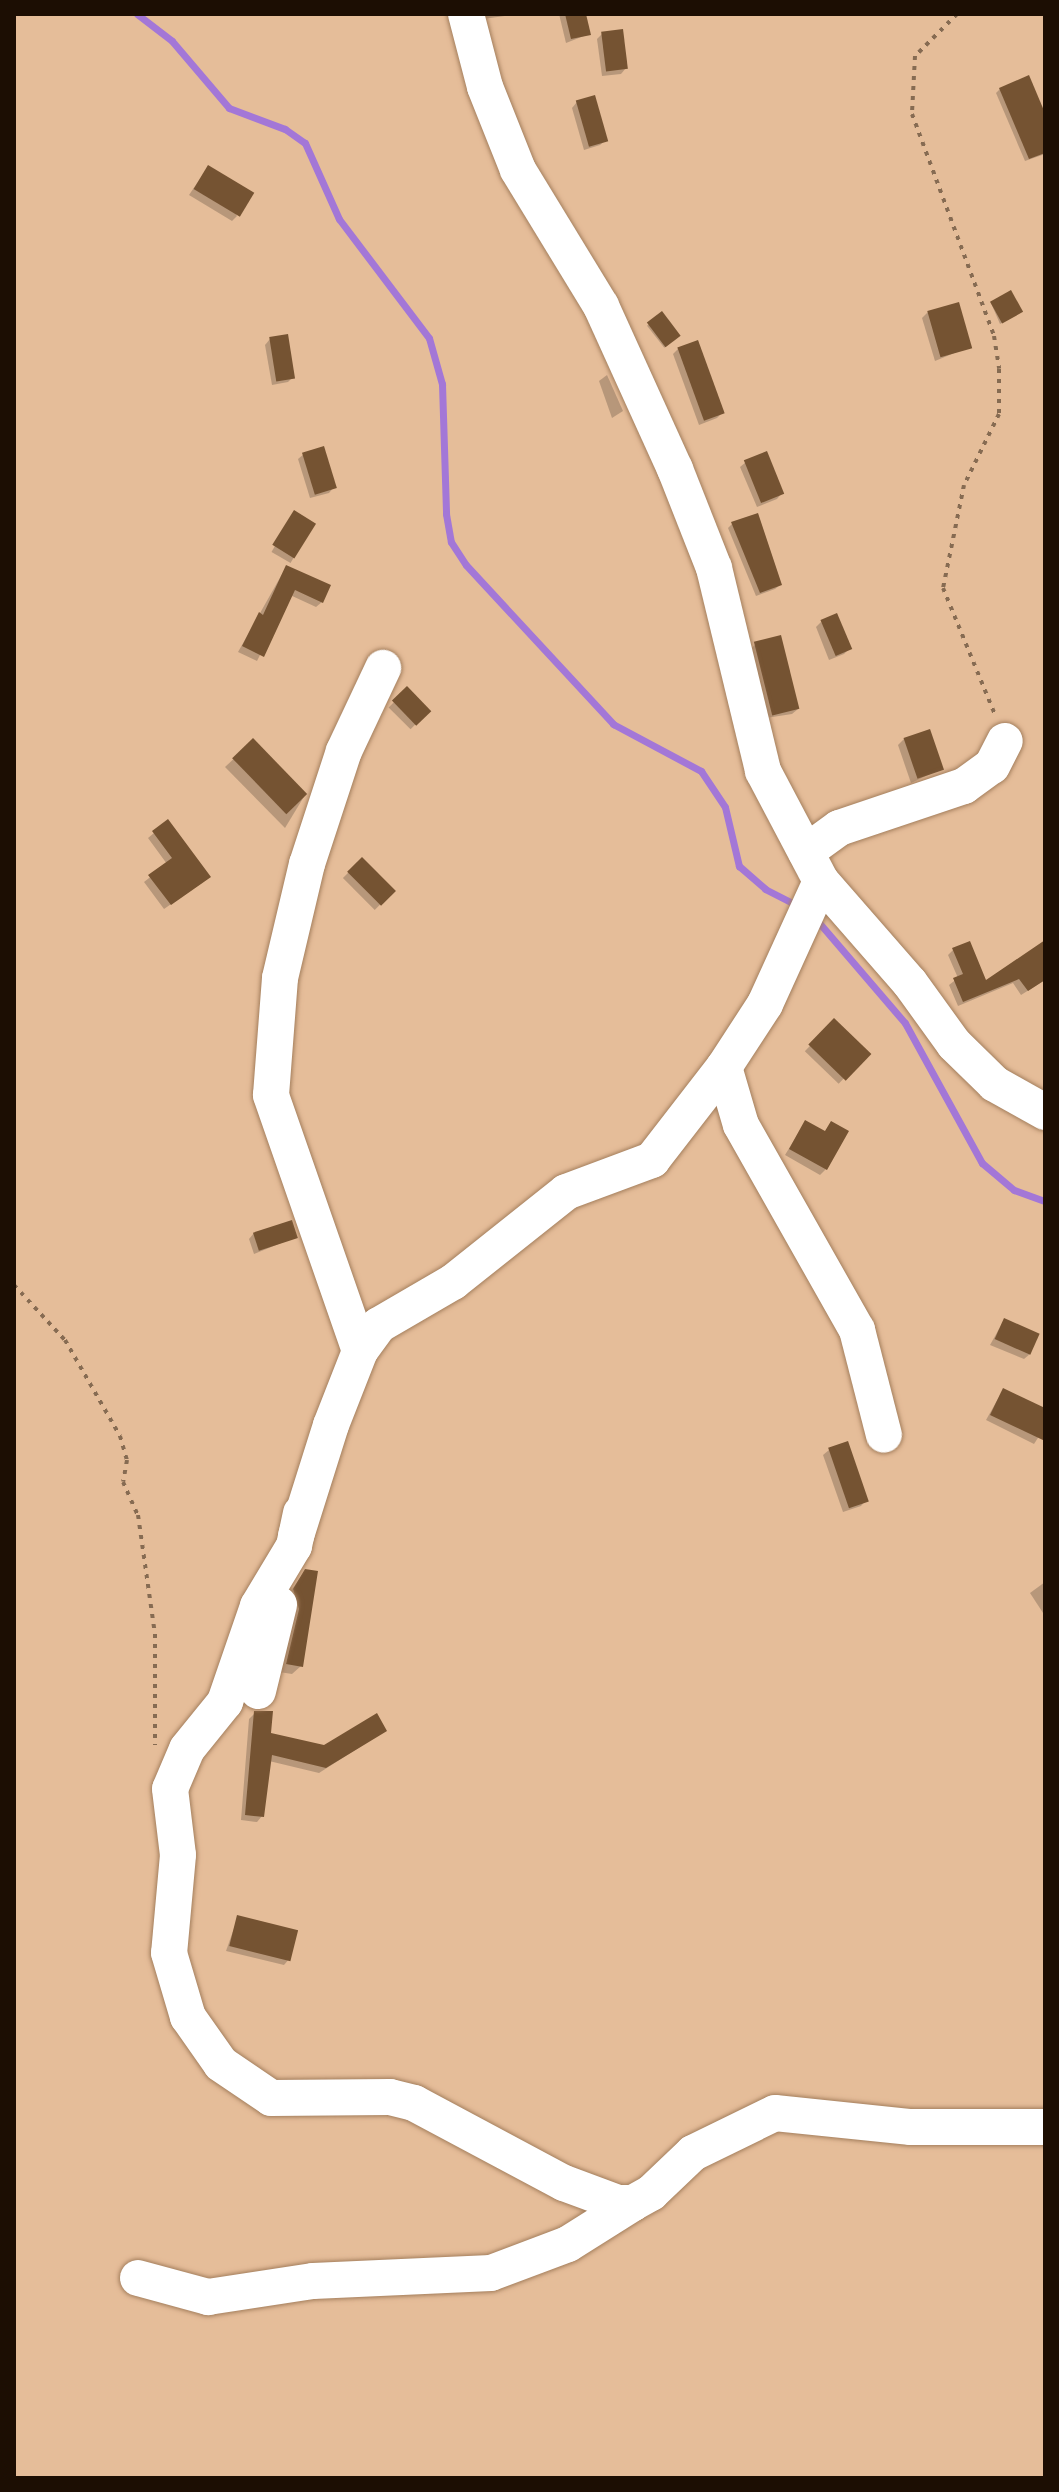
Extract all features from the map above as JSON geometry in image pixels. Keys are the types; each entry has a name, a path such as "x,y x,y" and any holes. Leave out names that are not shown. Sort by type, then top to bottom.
{"street":[{"path":"466,14 485,87 518,170 601,306 698,527 743,676 763,771 814,866 910,983 954,1044 995,1084 1045,1112"},
{"path":"360,1351 271,1095 280,978 307,864 344,751 383,668"},
{"path":"258,1691 301,1513 360,1351 379,1325 453,1282 566,1192 652,1160 724,1067 765,1004 814,866 839,828 964,786 992,766 1005,741"},
{"path":"724,1067 741,1125 857,1330 884,1435"},
{"path":"301,1513 294,1546 258,1606 225,1702 187,1749 170,1789 178,1855 169,1953 188,2017 221,2064 271,2098 390,2097 414,2103 598,2199 633,2203"},
{"path":"138,2278 208,2297 313,2281 491,2273 568,2244 633,2203 693,2153 775,2113 793,2111 911,2127 1045,2127"}],"path":[{"path":"957,14 915,56 912,114 994,336 999,414 964,485 943,588 1005,741"},
{"path":"14,1285 65,1340 120,1436 127,1460 123,1482 138,1515 155,1634 156,1747 170,1789"}],"building":[{"path":"565,14 586,14 591,35 571,39"},
{"path":"623,29 628,69 606,71 601,32"},
{"path":"1029,75 1045,113 1045,153 1029,159 999,88"},
{"path":"595,95 608,141 589,147 576,101"},
{"path":"208,165 254,193 240,217 194,189"},
{"path":"1011,290 1023,312 1002,324 990,302"},
{"path":"959,302 972,348 941,357 927,311"},
{"path":"662,311 681,336 665,347 647,322"},
{"path":"288,334 295,378 276,381 269,337"},
{"path":"698,340 725,413 704,421 677,348"},
{"path":"324,446 337,488 315,495 302,453"},
{"path":"767,451 784,494 761,503 744,460"},
{"path":"294,510 316,524 294,559 272,545"},
{"path":"758,513 782,585 760,593 731,522"},
{"path":"286,565 331,585 323,603 295,590 264,657 242,646 259,612 263,615"},
{"path":"837,613 852,649 836,656 820,620"},
{"path":"781,635 799,709 772,716 754,642"},
{"path":"407,686 431,711 416,726 392,701"},
{"path":"930,729 944,770 918,779 904,738"},
{"path":"253,738 307,794 286,814 232,758"},
{"path":"168,819 211,877 171,905 148,875 172,858 152,831"},
{"path":"362,857 396,891 381,906 347,872"},
{"path":"1045,940 1045,980 1028,991 1019,979 963,1002 953,978 963,974 952,948 970,941 986,980"},
{"path":"834,1018 871,1054 846,1081 808,1045"},
{"path":"805,1120 825,1131 831,1121 849,1131 827,1170 789,1149"},
{"path":"292,1220 298,1238 259,1251 253,1233"},
{"path":"1004,1318 1040,1334 1030,1355 995,1339"},
{"path":"1003,1388 1045,1408 1045,1441 990,1415"},
{"path":"848,1441 869,1502 849,1508 828,1448"},
{"path":"305,1569 318,1571 303,1667 286,1664 299,1609 293,1589"},
{"path":"254,1711 273,1711 271,1733 324,1745 377,1713 387,1731 326,1768 272,1755 264,1817 245,1815"},
{"path":"237,1915 298,1930 290,1961 229,1946"}],"waterway":[{"path":"137,14 172,41 229,108 285,129 305,143 339,219 429,338 442,384 446,514 451,542 466,565 613,724 701,771 725,807 739,866 765,889 799,906"},
{"path":"815,918 905,1023 982,1163 1014,1190 1045,1201"}]}
